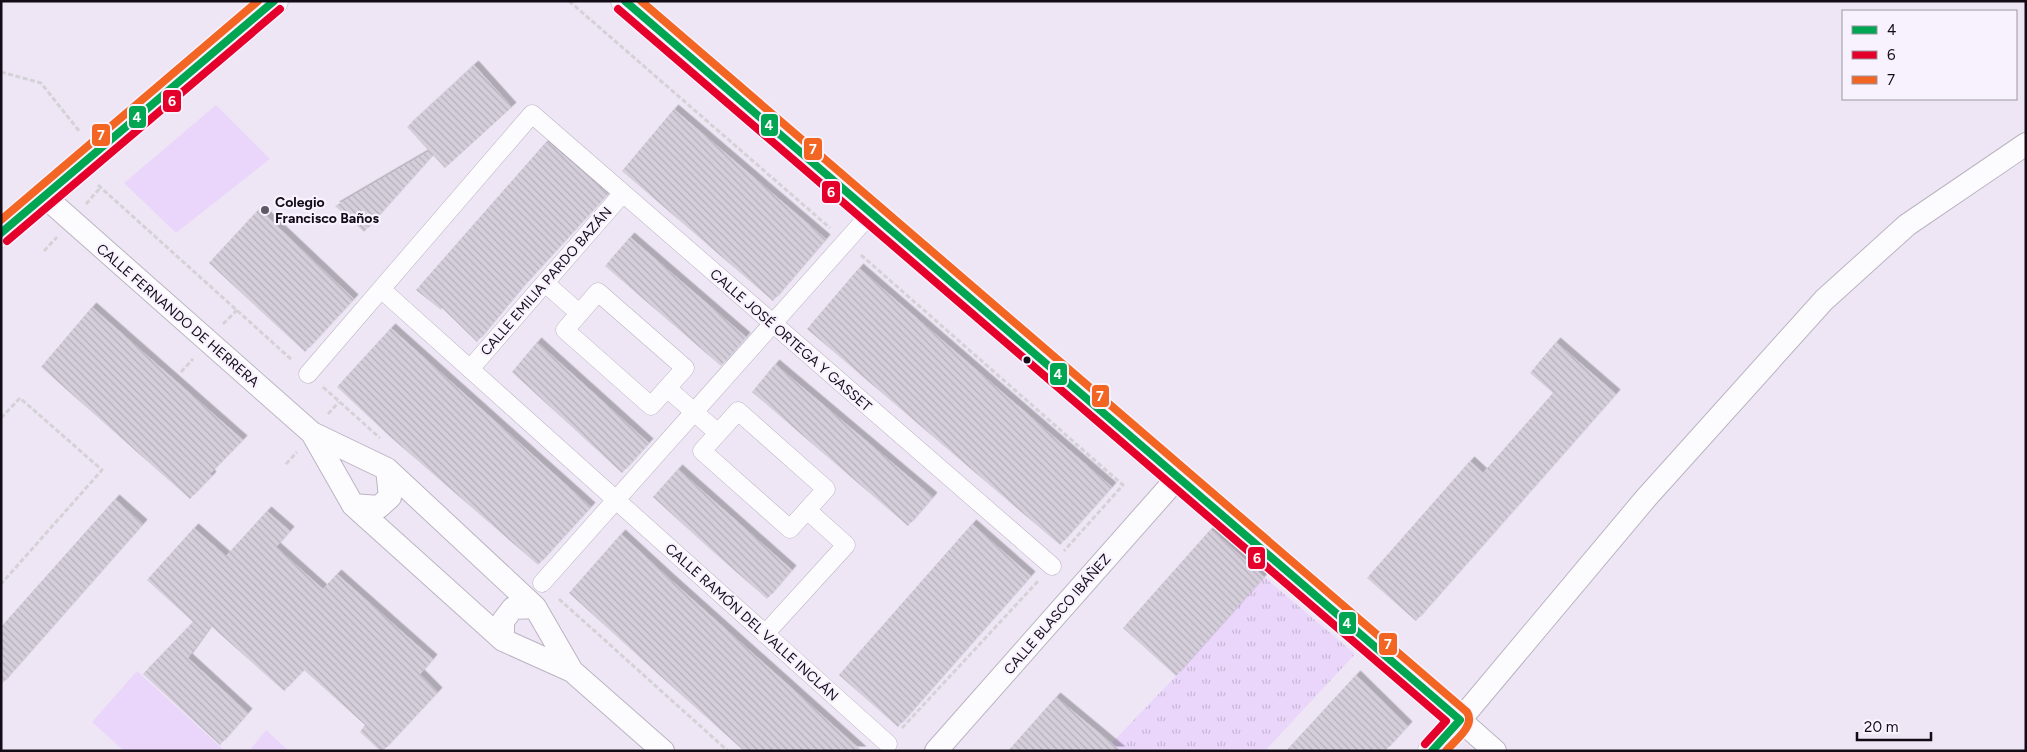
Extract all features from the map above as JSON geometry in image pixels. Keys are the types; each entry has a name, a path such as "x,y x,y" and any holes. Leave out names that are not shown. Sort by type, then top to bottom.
{"street":[{"path":"1,232 274,1"},
{"path":"625,1 1495,751"},
{"name":"CALLE JOSÉ ORTEGA Y GASSET","path":"381,289 532,114 1052,566"},
{"path":"1432,751 1646,498 1824,300 1907,226 2026,144"},
{"name":"CALLE EMILIA PARDO BAZÁN","path":"470,369 623,193"},
{"name":"CALLE FERNANDO DE HERRERA","path":"44,196 312,433 387,469 535,607 572,671"},
{"path":"542,583 872,212"},
{"path":"545,283 579,313"},
{"path":"308,374 381,289"},
{"name":"CALLE RAMÓN DEL VALLE INCLÁN","path":"381,289 888,744"},
{"path":"598,292 685,368 667,388 651,406 565,330 598,292"},
{"path":"667,388 718,433"},
{"path":"738,411 826,488 807,510 790,529 702,451 738,411"},
{"name":"CALLE FERNANDO DE HERRERA","path":"312,433 353,505 503,640 572,671 663,751"},
{"path":"353,505 379,507 390,496 387,469"},
{"name":"CALLE BLASCO IBÁÑEZ","path":"936,751 1178,477"},
{"path":"766,634 846,545 807,510"},
{"path":"503,640 503,621 513,608 535,607"}],"path":[{"path":"570,1 1123,485 1052,566 888,744"},
{"path":"1,72 41,83 96,151"},
{"path":"1,418 20,398 102,470 1,584"}],"green space":[{"path":"216,105 270,159 176,233 124,183"},
{"path":"1264,577 1355,654 1265,751 1104,751 1176,676"},
{"path":"137,671 225,751 124,751 92,722"},
{"path":"266,730 289,751 249,751"}],"building":[{"path":"474,65 512,107 445,168 433,155 364,232 335,206 429,151 407,127"},
{"path":"674,109 826,239 773,301 622,171"},
{"path":"547,141 608,194 520,290 477,342 442,308 441,310 416,290"},
{"path":"259,209 354,299 305,352 209,263"},
{"path":"630,237 746,337 721,366 605,266"},
{"path":"859,268 1112,487 1060,545 807,329"},
{"path":"92,307 243,440 210,474 212,476 190,499 41,367"},
{"path":"391,328 591,507 538,565 387,434 337,387"},
{"path":"537,342 649,443 622,473 512,372"},
{"path":"1556,342 1616,394 1416,621 1367,578 1470,461 1483,473 1553,393 1530,373"},
{"path":"775,364 933,497 908,526 752,392"},
{"path":"678,469 792,570 767,599 653,497"},
{"path":"115,499 143,524 1,685 1,627"},
{"path":"267,511 290,531 276,547 323,589 337,574 433,659 420,674 438,692 383,751 380,751 360,732 365,725 304,670 284,691 211,626 188,658 248,713 220,745 143,674 193,622 147,580 194,528 226,556"},
{"path":"972,524 1031,576 898,727 839,675"},
{"path":"1211,529 1264,577 1176,676 1123,628"},
{"path":"621,534 862,751 744,751 668,683 569,593"},
{"path":"1356,675 1408,726 1385,751 1286,751"},
{"path":"1056,697 1121,751 1008,751"}],"transit line":[{"name":"7","path":"1,220 258,1"},
{"name":"4","path":"1,233 274,1"},
{"name":"4","path":"625,1 1460,720 1432,751"},
{"name":"7","path":"641,1 1467,712 1469,723 1459,738 1446,751"},
{"name":"6","path":"7,241 280,9"},
{"name":"6","path":"618,9 1446,721 1425,744"}],"place":[{"name":"Colegio Francisco Baños","path":"265,210"}]}
